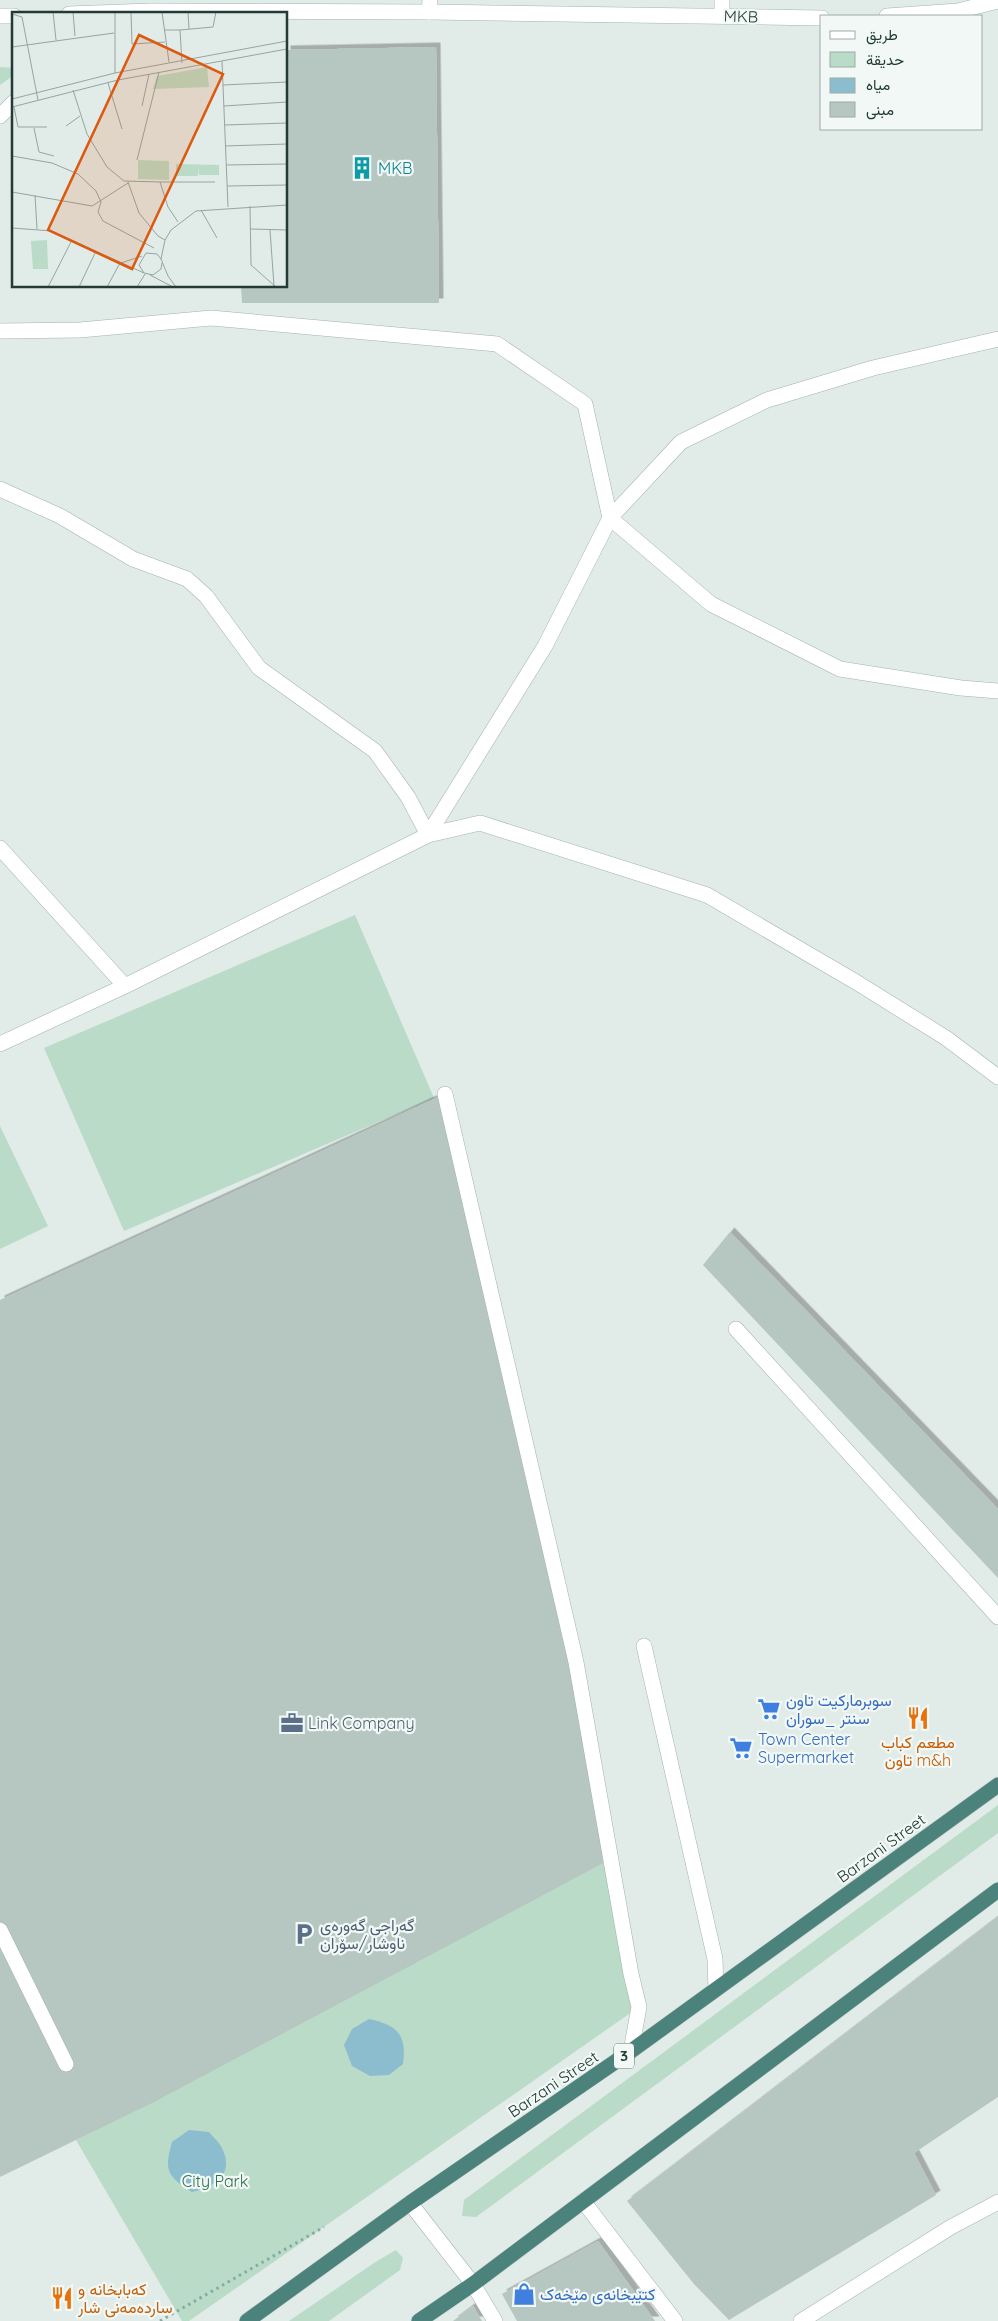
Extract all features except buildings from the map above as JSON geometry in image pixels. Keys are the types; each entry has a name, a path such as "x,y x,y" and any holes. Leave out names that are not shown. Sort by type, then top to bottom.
{"highway":[{"name":"Barzani Street","path":"247,2321 410,2203 632,2051 998,1785"},
{"path":"419,2321 473,2284 998,1890"}],"street":[{"path":"899,15 958,10 998,1"},
{"name":"MKB","path":"95,12 148,8 430,6 722,8 820,18"},
{"path":"0,116 12,104"},
{"path":"0,331 80,330 211,318 497,344 586,404 610,518 711,604 840,669 961,688 998,691"},
{"path":"428,835 545,646 610,518 681,442 767,400 873,368 998,339"},
{"path":"0,489 60,516 133,560 187,579 206,596 259,668 375,750 408,797 428,835"},
{"path":"0,1044 125,986 428,835 480,824 707,894 946,1038 998,1077"},
{"path":"0,848 125,986"},
{"path":"445,1094 576,1662 631,1974 639,2007 632,2051"},
{"path":"736,1329 998,1617"},
{"path":"644,1646 715,1959 716,1989"},
{"path":"0,1930 66,2064"},
{"path":"583,2201 675,2321"},
{"path":"801,2321 951,2227 998,2202"},
{"path":"410,2203 473,2284 495,2321"}],"green space":[{"path":"0,67 12,68 12,76 0,85"},
{"path":"355,915 434,1098 124,1231 44,1048"},
{"path":"0,1126 48,1226 0,1249"},
{"path":"998,1805 998,1833 476,2217 462,2216 464,2200"},
{"name":"City Park","path":"611,1859 639,2007 189,2321 182,2321 76,2140"},
{"path":"396,2250 403,2258 400,2270 329,2321 289,2321 377,2261"}],"water":[{"path":"369,2019 387,2024 398,2032 401,2038 404,2054 403,2064 389,2075 370,2076 352,2066 344,2045 352,2029"},
{"path":"189,2130 209,2132 222,2148 226,2165 224,2172 215,2183 192,2192 177,2182 168,2166 172,2142"}],"place":[{"name":"MKB","path":"362,168"},
{"name":"سوبرماركيت تاون سنتر _سوران","path":"769,1709"},
{"name":"مطعم كباب تاون m&h","path":"918,1718"},
{"name":"Link Company","path":"292,1723"},
{"name":"Town Center Supermarket","path":"741,1748"},
{"name":"گەراجی گەورەی ناوشار/سۆران","path":"304,1934"},
{"name":"کتێبخانەی مێخەک","path":"524,2294"},
{"name":"کەبابخانە و ساردەمەنی شار","path":"62,2298"}]}
